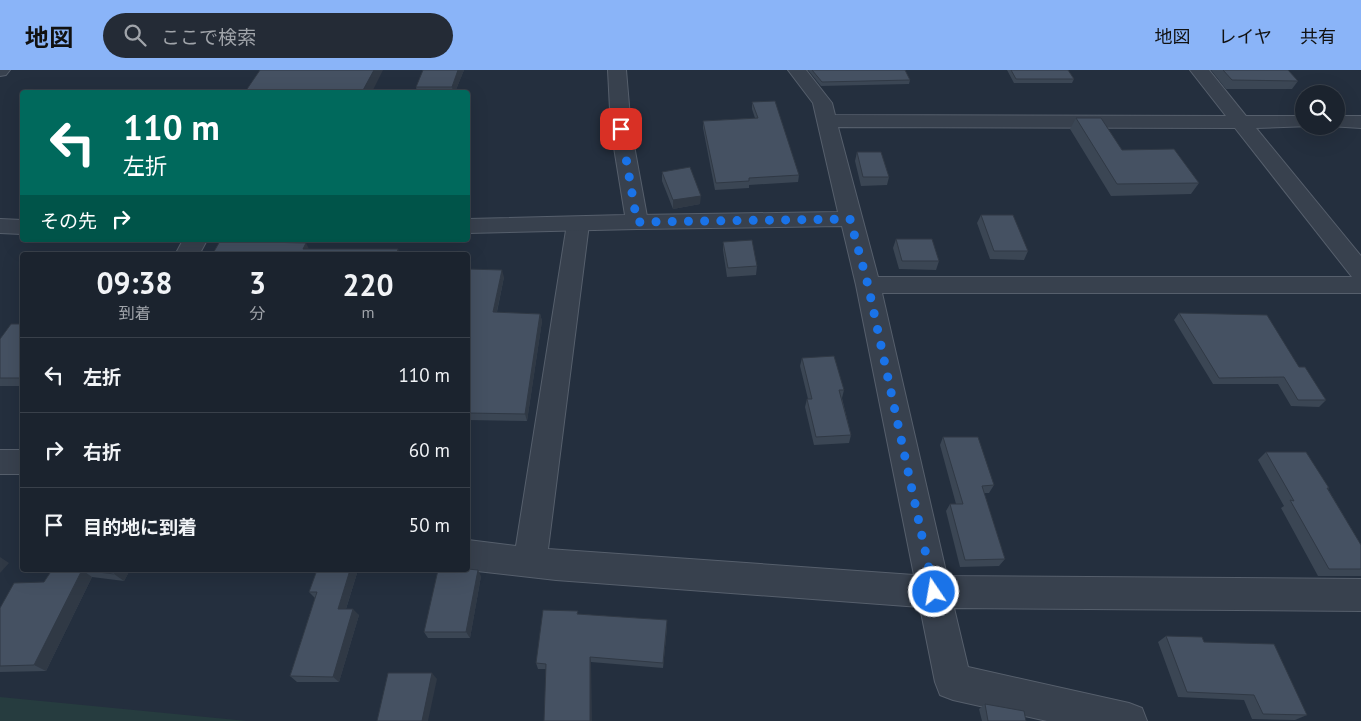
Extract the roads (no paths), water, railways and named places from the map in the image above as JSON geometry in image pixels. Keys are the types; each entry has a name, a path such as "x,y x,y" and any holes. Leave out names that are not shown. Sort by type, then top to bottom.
{"street":[{"path":"617,70 621,129 637,222"},
{"path":"797,70 822,103 868,285 953,682 1129,721"},
{"path":"1199,70 1361,272"},
{"path":"826,121 1295,122"},
{"path":"1345,122 1361,122"},
{"path":"470,226 850,219"},
{"path":"530,562 578,224"},
{"path":"0,226 20,227"},
{"path":"868,285 1361,285"},
{"path":"0,462 20,462"},
{"path":"470,555 530,562 934,592 1361,595"}]}
